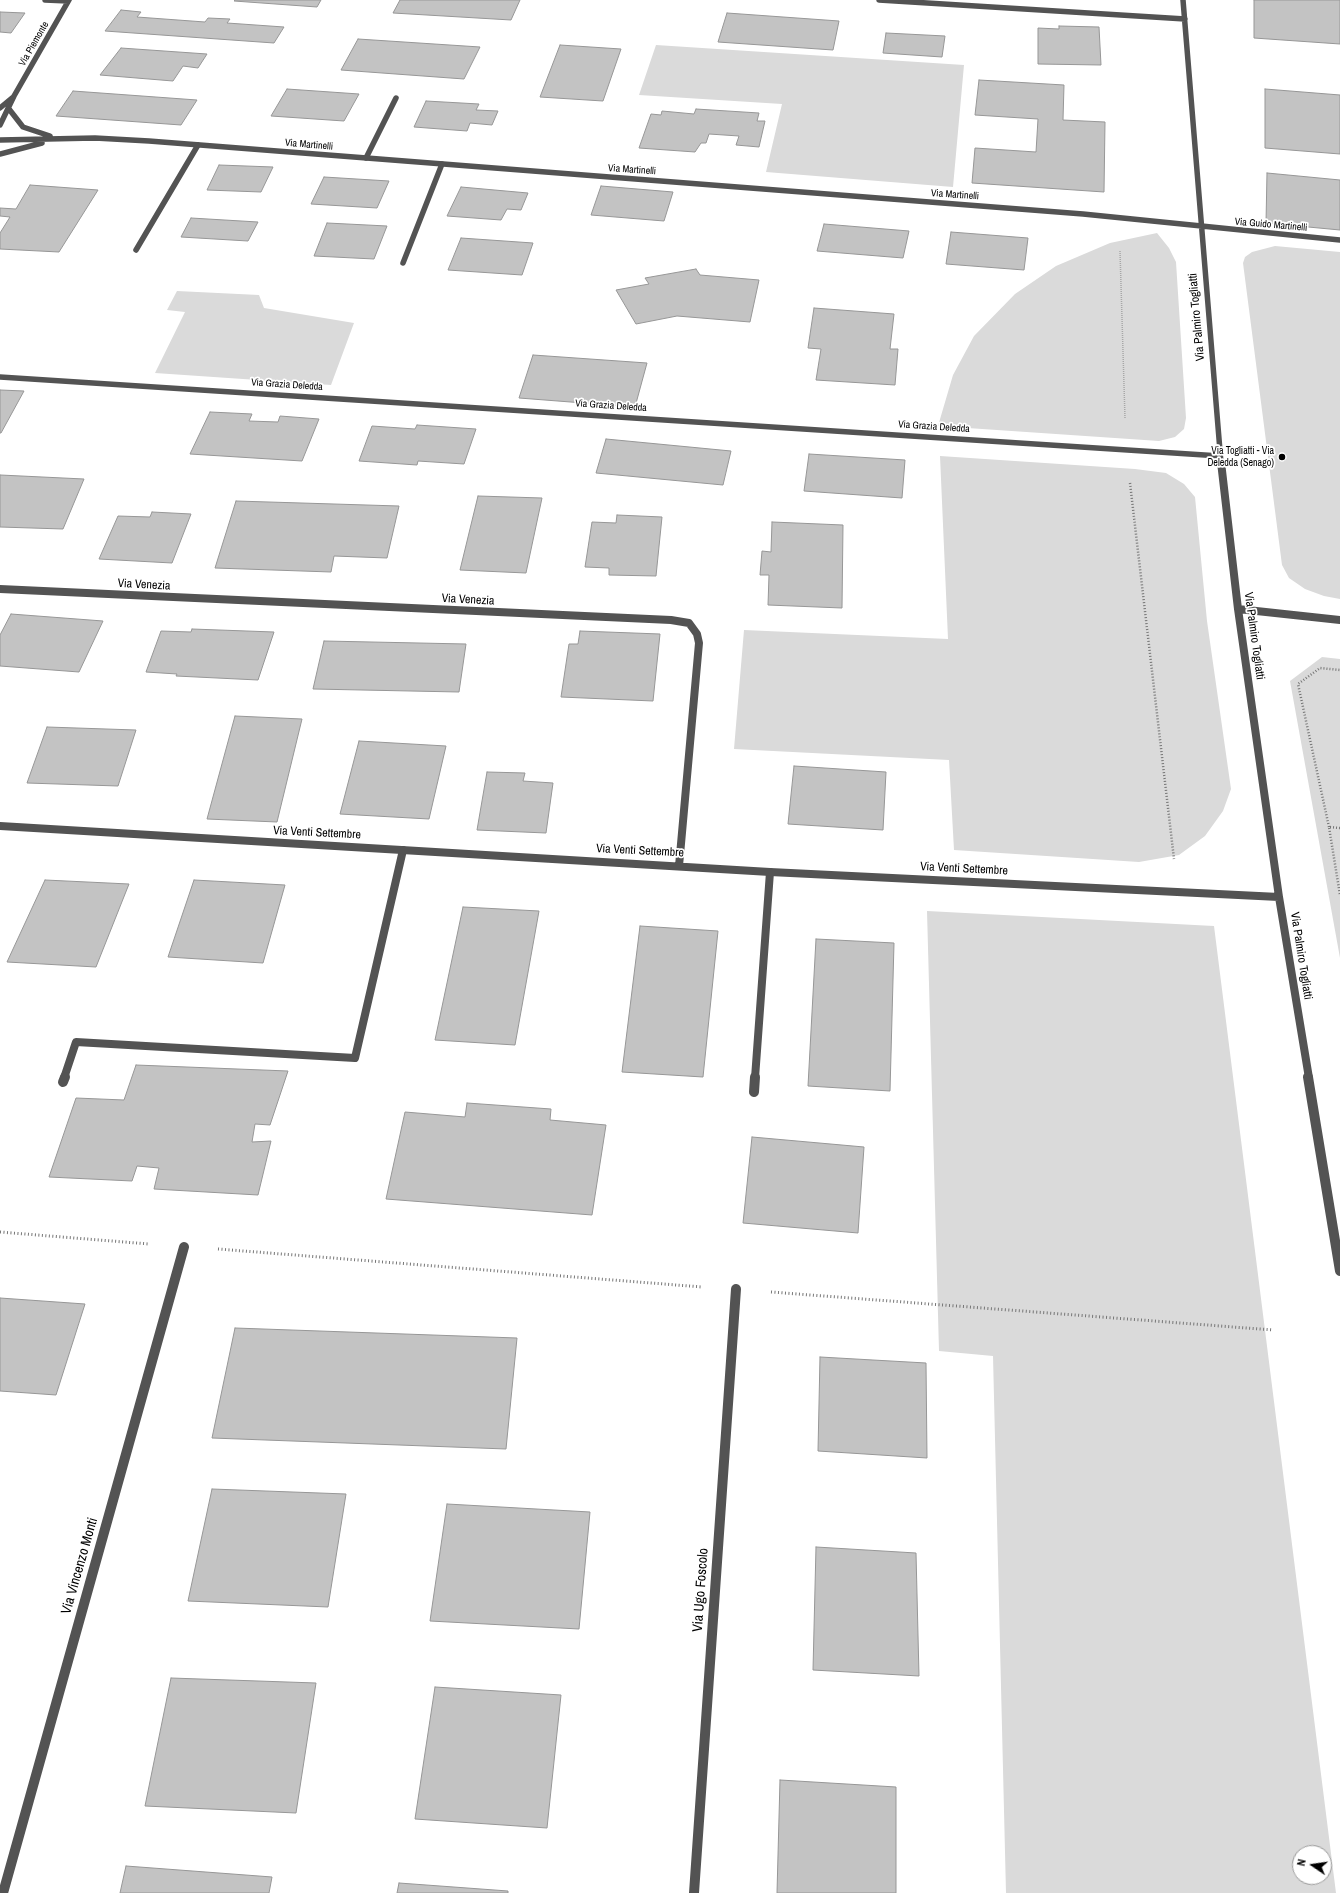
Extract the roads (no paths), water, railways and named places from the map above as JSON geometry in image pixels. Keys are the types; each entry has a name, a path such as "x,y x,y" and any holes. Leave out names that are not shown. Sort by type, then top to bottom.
{"street":[{"path":"45,0 69,0"},
{"name":"Via Piemonte","path":"0,125 14,96 69,0"},
{"path":"879,0 1185,19"},
{"name":"Via Palmiro Togliatti","path":"1184,0 1220,456 1238,609 1279,897 1340,1271"},
{"name":"Via Piemonte","path":"0,108 14,96"},
{"path":"366,158 396,98"},
{"name":"Via Martinelli","path":"9,109 16,120 24,127 38,133 62,139"},
{"name":"Via Martinelli","path":"0,140 95,138 198,145 1129,219 1201,227"},
{"name":"Via Martinelli","path":"0,154 62,139"},
{"path":"136,250 198,145"},
{"path":"403,263 442,164"},
{"name":"Via Guido Martinelli","path":"1201,227 1340,240"},
{"name":"Via Grazia Deledda","path":"0,377 1220,456"},
{"name":"Via Venezia","path":"0,589 671,620 689,623 697,634 699,643 679,866"},
{"path":"1238,609 1340,620"},
{"name":"Via Venti Settembre","path":"0,826 770,872 1279,897"},
{"path":"63,1082 76,1042 355,1058 403,850"},
{"path":"754,1092 770,872"},
{"name":"Via Vincenzo Monti","path":"3,1893 184,1247"},
{"name":"Via Ugo Foscolo","path":"694,1893 736,1289"}],"place":[{"name":"Via Togliatti - Via Deledda (Senago)","path":"1282,457"}]}
